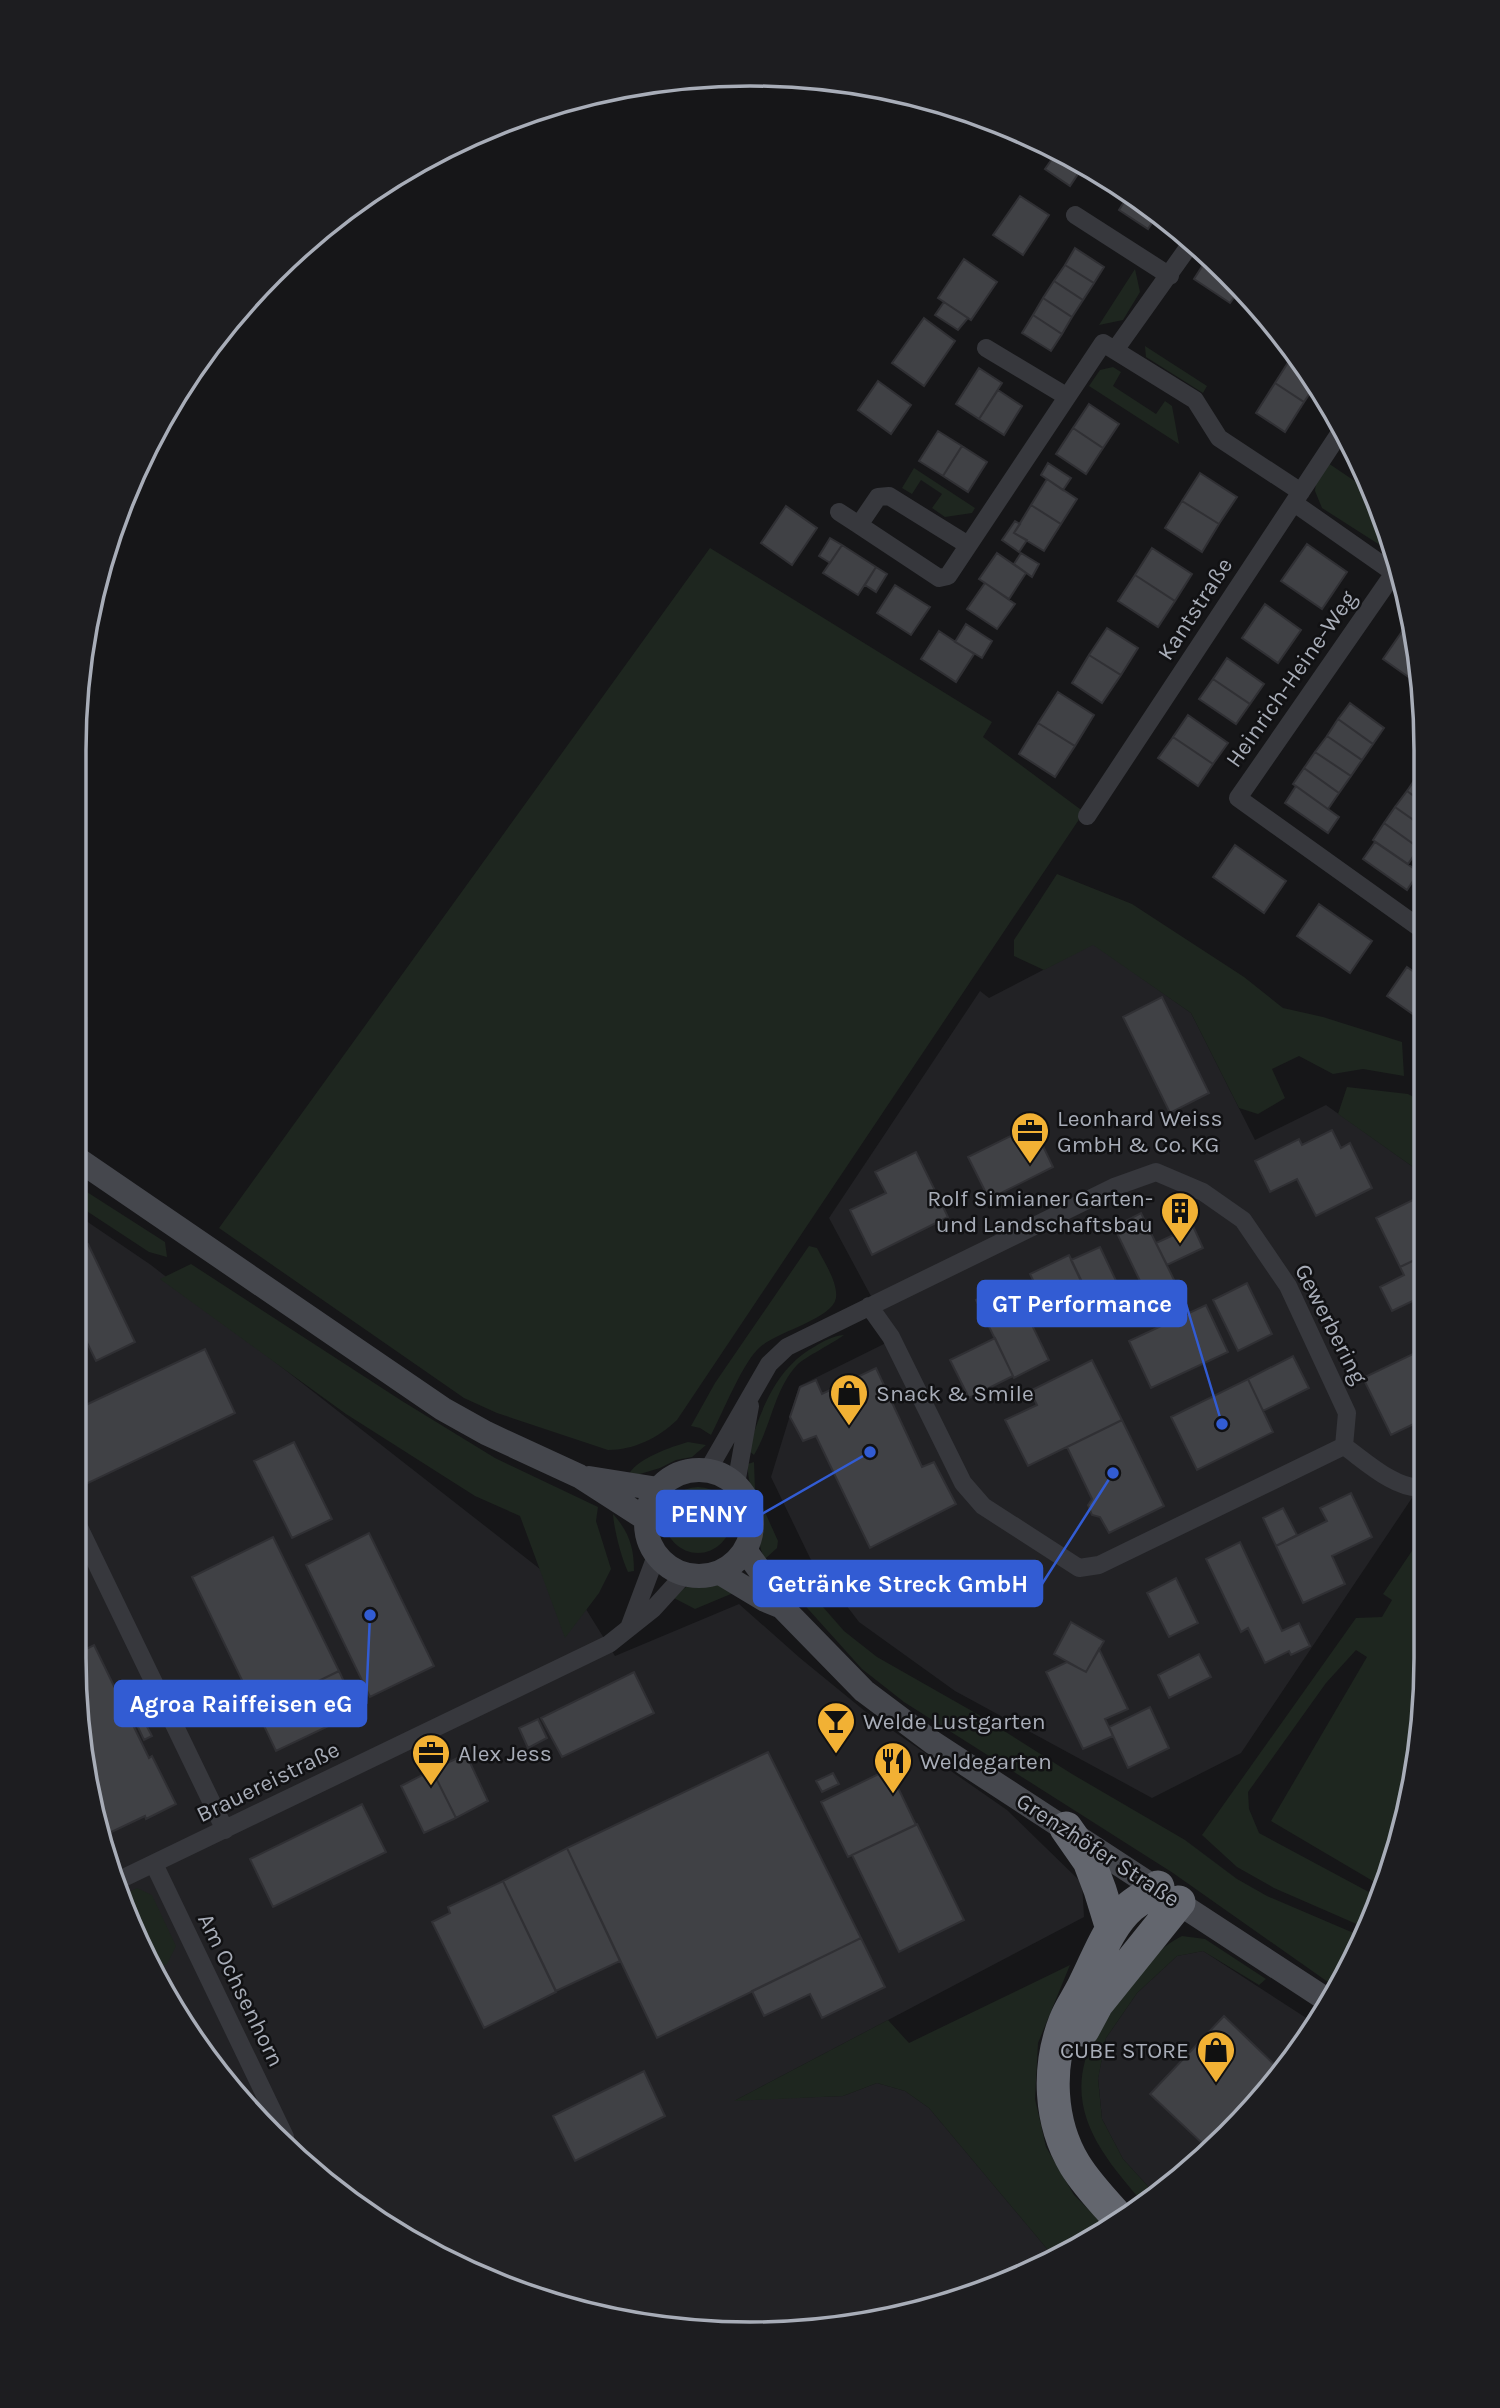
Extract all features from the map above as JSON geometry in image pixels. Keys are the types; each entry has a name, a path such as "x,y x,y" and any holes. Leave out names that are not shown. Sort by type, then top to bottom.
{"highway":[{"path":"1066,1828 1089,1861 1112,1929"},
{"path":"1114,2213 1075,2165 1064,2144 1056,2120 1053,2092 1055,2056 1065,2021 1112,1929 1130,1907 1168,1895"},
{"path":"1124,2206 1087,2157 1074,2127 1070,2096 1071,2071 1084,2026 1168,1895"}],"street":[{"path":"1075,215 1170,276"},
{"path":"1115,350 1187,250"},
{"path":"839,512 939,578 948,576 1103,343 1195,400 1219,438 1389,568"},
{"path":"986,348 1066,397"},
{"name":"Kantstraße","path":"1087,816 1336,438"},
{"path":"859,525 878,497 889,496 968,545"},
{"name":"Heinrich-Heine-Weg","path":"1393,584 1238,798 1414,923"},
{"path":"86,1165 443,1409 486,1433 579,1476 646,1519"},
{"name":"Gewerbering","path":"708,1471 769,1364 787,1347 1114,1187 1156,1172 1203,1192 1243,1220 1251,1231 1288,1286 1347,1413 1344,1446"},
{"path":"869,1306 891,1337 963,1483 983,1506 1079,1568 1099,1565 1344,1446 1397,1483 1414,1488"},
{"path":"736,1484 751,1396"},
{"path":"694,1470 718,1473 736,1484 747,1499 752,1515 752,1533 739,1559 720,1573 703,1577 684,1575 669,1568 656,1556 646,1532 646,1519 657,1489 680,1473 694,1470"},
{"path":"579,1476 657,1489"},
{"path":"86,1542 225,1830"},
{"name":"Grenzhöfer Straße","path":"745,1550 774,1590 782,1607 864,1691 932,1742 1321,1996"},
{"path":"629,1629 656,1556"},
{"name":"Grenzhöfer Straße","path":"720,1573 782,1607"},
{"name":"Brauereistraße","path":"123,1878 609,1644 653,1609 684,1575"},
{"name":"Am Ochsenhorn","path":"154,1864 281,2129"}],"shaded area":[{"path":"1135,269 1140,292 1123,320 1099,325"},
{"path":"1145,346 1207,386 1203,393 1146,357"},
{"path":"1113,367 1121,372 1113,386 1156,414 1165,401 1172,406 1179,444 1089,386 1100,370"},
{"path":"1328,463 1358,484 1382,547 1322,508 1315,491 1316,481"},
{"path":"914,468 975,508 972,513 945,517 932,508 942,494 921,480 912,494 902,488"},
{"path":"710,548 992,722 983,737 1084,812 677,1420 645,1442 608,1450 497,1413 464,1398 219,1228"},
{"path":"1057,874 1132,904 1244,977 1283,1008 1323,1017 1402,1042 1404,1076 1363,1069 1333,1074 1299,1056 1272,1069 1285,1098 1258,1114 1239,1108 1191,1013 1093,945 1044,970 1014,956 1014,940"},
{"path":"1093,944 1191,1013 1255,1140 1326,1105 1414,1168 1414,1495 1241,1753 1152,1798 955,1691 859,1622 810,1558 771,1477 799,1386 894,1339 829,1218 980,991 989,998"},
{"path":"1347,1087 1408,1094 1414,1097 1414,1168 1338,1114"},
{"path":"86,1191 165,1242 167,1257 149,1252 86,1211"},
{"path":"86,1221 151,1265 581,1601 615,1656 739,1604 866,1712 1007,1810 1082,1883 1084,1917 736,2100 843,2096 877,2083 905,2091 929,2108 1049,2251 1004,2272 922,2300 837,2317 793,2321 707,2321 663,2317 578,2300 496,2272 456,2254 381,2210 346,2185 280,2128 223,2062 198,2027 154,1952 121,1872 99,1788 91,1745 86,1658"},
{"path":"809,1246 817,1248 833,1279 836,1298 832,1306 757,1350 739,1378 711,1435 691,1426 715,1383"},
{"path":"191,1264 495,1458 598,1507 596,1521 611,1569 599,1593 565,1638 520,1516 475,1496 346,1414 160,1279"},
{"path":"844,1335 801,1362 789,1375 754,1455 748,1450 753,1435 772,1391 789,1366 828,1339"},
{"path":"688,1442 706,1445 692,1457 676,1460 640,1474 629,1474 647,1458"},
{"path":"754,1462 755,1490 778,1541 777,1548 765,1559 760,1545 748,1474 748,1464"},
{"path":"691,1487 705,1487 717,1492 726,1501 731,1520 729,1533 722,1544 705,1553 691,1553 679,1548 670,1539 665,1527 665,1513 670,1501 679,1492"},
{"path":"613,1514 630,1540 634,1571 628,1572 625,1566"},
{"path":"1414,1548 1413,1701 1409,1745 1392,1830 1375,1882 1271,1821 1367,1657 1356,1650 1326,1683 1248,1792 1249,1809 1259,1833 1371,1893 1358,1925 1274,1888 1237,1867 1202,1835 1356,1618 1382,1617 1392,1600 1383,1594"},
{"path":"788,1563 844,1631 877,1657 979,1715 1072,1774 1185,1840 1237,1879 1267,1896 1354,1933 1329,1983 1173,1873 904,1702 862,1669 773,1570"},
{"path":"693,1582 728,1585 738,1591 695,1609 672,1597"},
{"path":"137,1888 152,1895 176,1946 167,1964 162,1966 154,1952 129,1892"},
{"path":"1182,1936 1205,1939 1266,1979 1259,1985 1203,1951 1177,1956 1137,1993 1106,2038 1098,2079 1102,2119 1123,2159 1150,2188 1138,2197 1095,2139 1087,2121 1082,2082 1088,2045 1098,2025 1151,1961"},
{"path":"1203,1951 1307,2019 1277,2062 1220,2128 1150,2188 1123,2159 1102,2119 1098,2078 1106,2038 1137,1993 1177,1956"},
{"path":"1070,1965 1038,2043 1035,2099 1046,2147 1074,2195 1100,2222 1049,2251 929,2108 905,2091 877,2083 843,2096 734,2101 888,2020 909,2043"}],"building":[{"path":"1052,159 1079,173 1070,186 1045,169"},
{"path":"1020,196 1049,215 1023,255 993,235"},
{"path":"1124,202 1153,222 1148,229 1119,210"},
{"path":"1075,248 1104,267 1094,283 1065,265"},
{"path":"964,259 997,282 971,320 938,298"},
{"path":"1065,265 1094,283 1083,300 1054,281"},
{"path":"1203,265 1235,296 1230,303 1194,279"},
{"path":"1054,281 1083,300 1072,317 1043,298"},
{"path":"1043,298 1072,317 1062,334 1033,315"},
{"path":"944,302 968,318 958,330 935,315"},
{"path":"1033,315 1062,334 1051,351 1022,333"},
{"path":"924,318 955,341 924,386 892,363"},
{"path":"1288,362 1310,393 1304,402 1275,383"},
{"path":"979,368 1002,383 979,419 956,404"},
{"path":"878,381 911,405 891,434 858,410"},
{"path":"1275,383 1304,402 1285,432 1256,413"},
{"path":"998,390 1022,406 1004,435 979,419"},
{"path":"1089,404 1119,424 1103,448 1073,428"},
{"path":"1073,428 1103,448 1086,474 1056,454"},
{"path":"938,431 962,446 943,476 919,461"},
{"path":"962,446 987,462 968,492 943,476"},
{"path":"1048,463 1071,478 1063,490 1041,475"},
{"path":"1200,473 1237,497 1219,524 1182,501"},
{"path":"1047,479 1077,499 1061,524 1031,505"},
{"path":"1182,501 1219,524 1202,552 1165,528"},
{"path":"1031,505 1061,524 1044,551 1014,533"},
{"path":"786,506 817,528 792,565 761,543"},
{"path":"1015,521 1020,524 1014,533 1027,540 1019,552 1002,540"},
{"path":"830,538 842,545 830,563 819,556"},
{"path":"1307,544 1347,572 1322,609 1281,581"},
{"path":"842,545 876,567 858,595 823,573"},
{"path":"1152,548 1192,574 1175,601 1135,575"},
{"path":"997,553 1026,573 1009,599 979,579"},
{"path":"1021,553 1039,564 1032,577 1014,564"},
{"path":"876,567 887,574 876,592 865,585"},
{"path":"1135,575 1175,601 1158,627 1118,601"},
{"path":"985,583 1015,604 997,629 967,609"},
{"path":"895,585 930,607 911,635 877,613"},
{"path":"1265,604 1301,630 1278,663 1242,638"},
{"path":"966,624 992,641 982,658 955,642"},
{"path":"1107,628 1138,648 1121,675 1089,655"},
{"path":"1403,630 1410,678 1383,659"},
{"path":"939,631 974,654 956,682 921,659"},
{"path":"1089,655 1121,675 1102,703 1072,683"},
{"path":"1227,658 1264,684 1250,704 1213,679"},
{"path":"1213,679 1250,704 1236,724 1199,699"},
{"path":"1058,692 1094,715 1075,746 1038,723"},
{"path":"1350,703 1384,728 1373,744 1338,719"},
{"path":"1188,715 1228,743 1213,764 1173,737"},
{"path":"1338,719 1373,744 1362,760 1327,736"},
{"path":"1038,723 1075,746 1055,777 1019,754"},
{"path":"1327,736 1362,760 1351,776 1315,752"},
{"path":"1173,737 1213,764 1198,786 1158,758"},
{"path":"1315,752 1351,776 1339,793 1304,768"},
{"path":"1304,768 1339,793 1328,809 1293,784"},
{"path":"1414,781 1414,796 1407,791"},
{"path":"1296,786 1339,817 1328,833 1285,803"},
{"path":"1407,791 1414,796 1414,820 1395,807"},
{"path":"1395,807 1414,820 1414,844 1384,823"},
{"path":"1384,823 1414,844 1414,855 1408,864 1373,840"},
{"path":"1375,842 1414,869 1414,880 1407,890 1363,859"},
{"path":"1235,845 1286,881 1264,913 1213,877"},
{"path":"1319,904 1372,941 1350,973 1297,936"},
{"path":"1407,967 1414,972 1414,1015 1387,996"},
{"path":"1162,997 1209,1093 1170,1113 1123,1017"},
{"path":"1033,1125 1053,1167 989,1199 968,1157"},
{"path":"1332,1130 1341,1148 1350,1143 1372,1188 1316,1216 1297,1179 1270,1192 1255,1161 1299,1139 1302,1145"},
{"path":"916,1152 948,1217 872,1255 850,1210 886,1193 875,1172"},
{"path":"1414,1199 1414,1260 1400,1267 1376,1218"},
{"path":"1141,1213 1182,1296 1154,1310 1114,1227"},
{"name":"Rolf Simianer Garten- und Landschaftsbau","path":"1193,1226 1203,1248 1167,1265 1156,1243"},
{"path":"88,1244 135,1342 96,1361 86,1341"},
{"path":"1100,1247 1127,1304 1098,1317 1071,1260"},
{"path":"1069,1255 1085,1288 1046,1307 1030,1274"},
{"path":"1414,1260 1414,1300 1392,1311 1380,1287 1404,1275 1400,1267"},
{"path":"1011,1282 1049,1360 1014,1378 976,1300"},
{"path":"1247,1283 1272,1334 1238,1351 1213,1300"},
{"path":"1206,1305 1228,1352 1151,1388 1129,1341"},
{"path":"995,1338 1013,1376 969,1398 950,1360"},
{"path":"205,1349 235,1413 86,1484 86,1405"},
{"path":"1414,1353 1414,1424 1391,1435 1363,1378"},
{"path":"1293,1356 1309,1388 1263,1411 1248,1379"},
{"path":"1092,1360 1122,1420 1028,1466 1005,1420 1037,1405 1030,1391"},
{"path":"876,1368 922,1467 934,1462 956,1504 870,1548 816,1436 803,1441 790,1417 800,1387 816,1380 822,1394"},
{"path":"1248,1379 1273,1432 1197,1470 1171,1417"},
{"path":"1122,1420 1164,1506 1109,1533 1100,1517 1092,1515 1088,1505 1092,1499 1067,1447"},
{"path":"294,1442 332,1519 292,1538 254,1461"},
{"path":"1351,1493 1372,1537 1332,1556 1345,1584 1303,1603 1276,1546 1327,1521 1320,1508"},
{"path":"1283,1508 1297,1535 1276,1546 1263,1518"},
{"path":"369,1533 434,1666 370,1697 306,1565"},
{"path":"273,1537 339,1671 257,1711 192,1577"},
{"path":"1240,1542 1282,1631 1299,1623 1310,1646 1291,1655 1289,1651 1265,1663 1248,1628 1241,1632 1206,1559"},
{"path":"1176,1578 1198,1623 1169,1637 1147,1593"},
{"path":"1071,1622 1104,1641 1086,1672 1054,1654"},
{"path":"94,1645 149,1758 152,1756 176,1804 109,1833 91,1745 86,1649"},
{"path":"1099,1649 1128,1709 1105,1719 1113,1736 1083,1749 1046,1672 1067,1662 1086,1672"},
{"path":"1199,1654 1211,1677 1169,1698 1158,1675"},
{"path":"339,1671 358,1712 276,1751 257,1711"},
{"path":"634,1672 654,1713 562,1757 541,1718"},
{"path":"1150,1707 1169,1748 1128,1768 1109,1727"},
{"path":"538,1719 547,1738 528,1748 519,1728"},
{"path":"144,1721 152,1736 144,1740 137,1725"},
{"path":"768,1752 861,1938 657,2038 567,1848"},
{"path":"466,1754 488,1801 456,1818 432,1770"},
{"path":"889,1769 916,1825 848,1857 821,1802"},
{"path":"432,1770 456,1818 424,1833 401,1786"},
{"path":"833,1773 839,1784 822,1792 816,1781"},
{"path":"362,1804 386,1852 273,1907 250,1859"},
{"path":"917,1824 964,1920 899,1952 852,1855"},
{"path":"567,1848 620,1961 556,1991 503,1881"},
{"path":"503,1881 556,1992 484,2028 432,1922 450,1913 448,1907"},
{"path":"861,1938 885,1987 822,2018 810,1994 764,2016 752,1991"},
{"name":"CUBE STORE","path":"1224,2016 1275,2065 1220,2128 1203,2144 1150,2094"},
{"path":"644,2071 665,2116 575,2161 553,2116"}],"place":[{"name":"Leonhard Weiss GmbH & Co. KG","path":"1030,1165"},
{"name":"Rolf Simianer Garten- und Landschaftsbau","path":"1180,1245"},
{"name":"GT Performance","path":"1222,1424"},
{"name":"Snack & Smile","path":"849,1427"},
{"name":"PENNY","path":"870,1452"},
{"name":"Getränke Streck GmbH","path":"1113,1473"},
{"name":"Agroa Raiffeisen eG","path":"370,1615"},
{"name":"Welde Lustgarten","path":"836,1755"},
{"name":"Alex Jess","path":"431,1787"},
{"name":"Weldegarten","path":"893,1795"},
{"name":"CUBE STORE","path":"1216,2084"}]}
